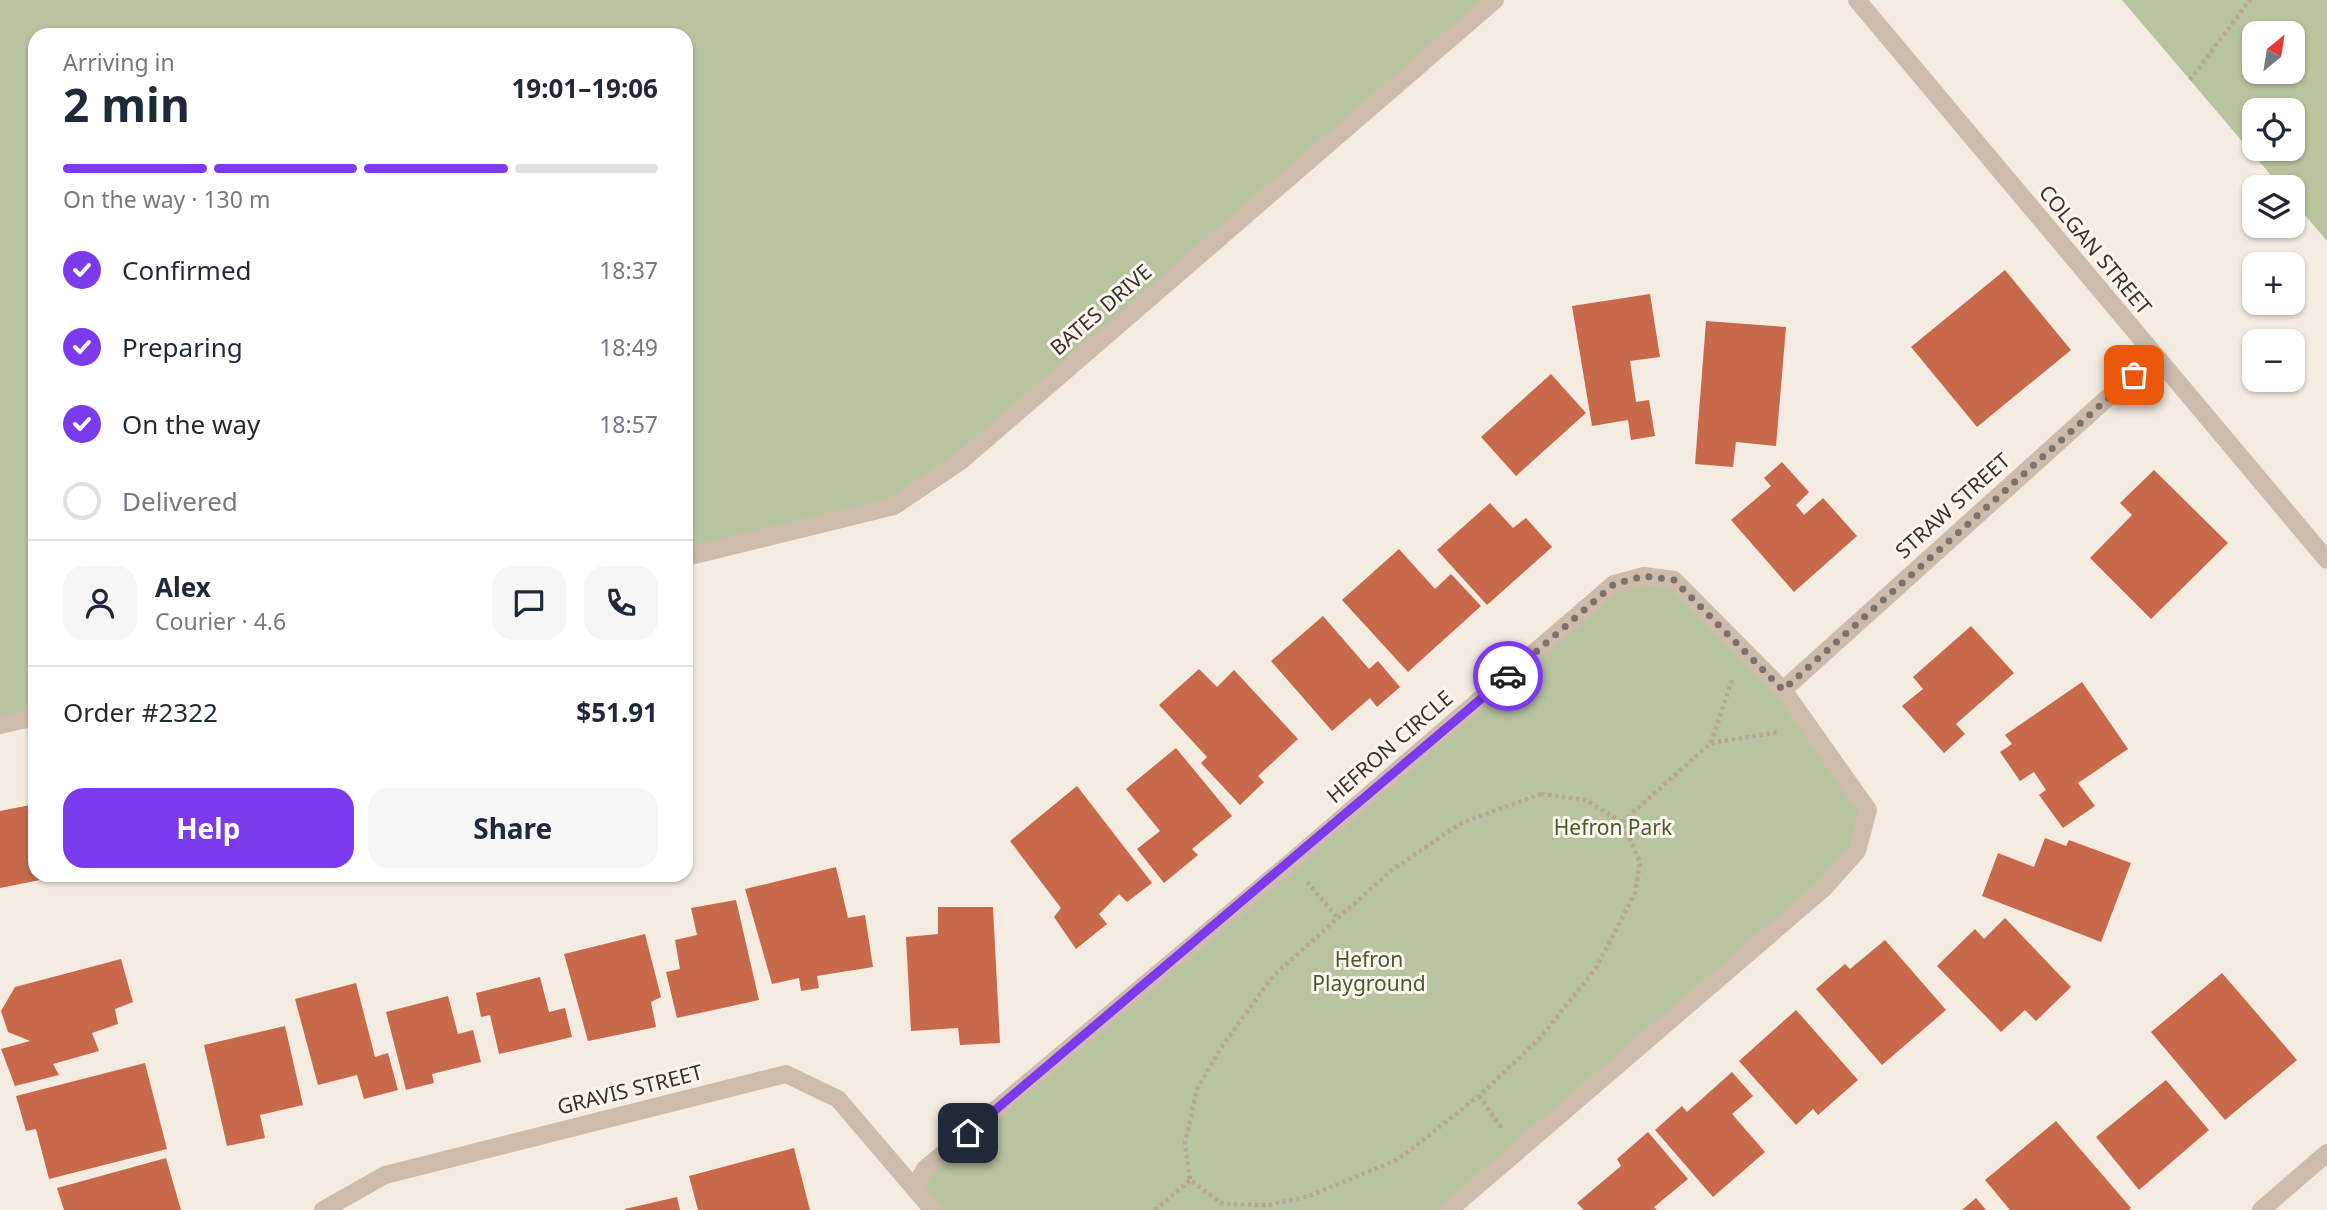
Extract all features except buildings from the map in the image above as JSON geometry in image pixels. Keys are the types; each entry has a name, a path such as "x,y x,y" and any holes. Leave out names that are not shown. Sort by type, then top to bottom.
{"street":[{"name":"BATES DRIVE","path":"693,555 894,506 962,460 1495,0"},
{"name":"COLGAN STREET","path":"1857,0 2327,560"},
{"name":"STRAW STREET","path":"1783,690 2154,356"},
{"name":"HEFRON CIRCLE","path":"914,1188 925,1169 1290,863 1614,584 1644,576 1674,580 1783,690 1868,810 1857,851 1824,888 1449,1210"},
{"path":"0,725 28,719"},
{"name":"GRAVIS STREET","path":"323,1210 385,1175 786,1074 838,1099 914,1188"},
{"path":"2261,1210 2327,1153"},
{"path":"914,1188 933,1210"}],"path":[{"path":"2190,80 2250,0"},
{"path":"1622,822 1711,743 1742,649"},
{"path":"1711,743 1810,727"},
{"path":"1541,794 1586,800 1622,822 1640,862 1635,893 1597,968 1541,1037 1479,1097 1397,1160 1309,1196 1269,1205 1223,1204 1191,1180 1185,1143 1197,1089 1221,1048 1273,976 1392,870 1461,822 1541,794"},
{"path":"1290,863 1337,917"},
{"path":"1479,1097 1518,1150"},
{"path":"1155,1210 1191,1180"}],"green space":[{"path":"0,0 1495,0 894,506 693,555 693,28 28,28 28,719 0,725"},
{"path":"2122,0 2327,0 2327,241 2305,215 2305,175 2271,175 2259,161 2305,161 2305,98 2242,98 2242,141"},
{"name":"Hefron Park","path":"1674,580 1783,690 1868,810 1857,851 1449,1210 933,1210 914,1188 1614,584"}],"way so far":[{"path":"1508,676 1614,584 1644,576 1674,580 1783,690 2134,375"}],"route":[{"path":"968,1133 1508,676"}],"park label":[{"name":"Hefron Playground","path":"1369,972"}]}
